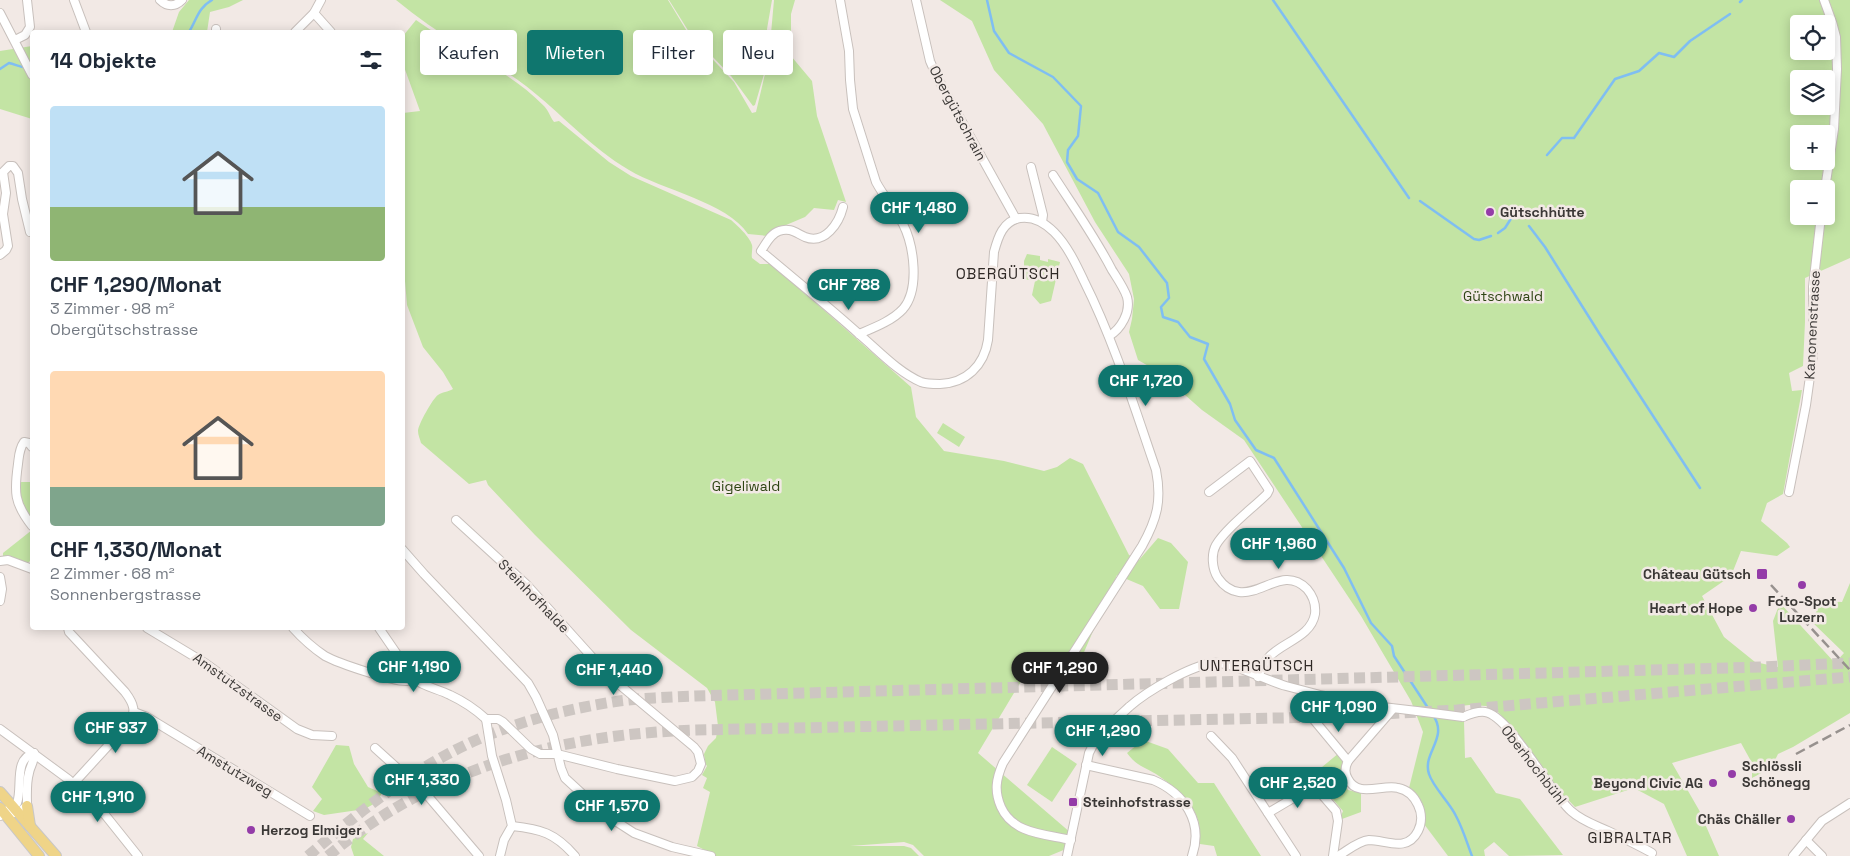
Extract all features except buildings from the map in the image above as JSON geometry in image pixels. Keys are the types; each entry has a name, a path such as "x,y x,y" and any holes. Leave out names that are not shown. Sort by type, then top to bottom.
{"main road":[{"path":"0,792 56,856"},
{"path":"27,806 30,827"},
{"path":"2,812 39,856"}],"street":[{"path":"15,40 24,35 30,27 27,0"},
{"path":"74,0 85,30"},
{"path":"160,0 172,6 182,0"},
{"path":"297,30 314,13 320,0"},
{"path":"840,0 849,51 853,109 876,182 902,222 911,247 913,263 913,283 909,298 903,309 881,324 859,334"},
{"name":"Obergütschrain","path":"916,0 930,61 937,77 1016,219"},
{"path":"1824,0 1836,37 1837,60 1834,129 1826,180"},
{"path":"0,13 30,71"},
{"path":"314,13 329,30"},
{"path":"0,255 8,246 3,214 6,193 3,172 9,166 13,166 18,173 30,232"},
{"path":"1031,167 1043,215 1042,222"},
{"path":"1053,175 1102,250 1127,298 1127,309 1123,321 1116,332 1109,336"},
{"path":"843,207 838,221 824,236 809,238 792,230 780,230 774,234 761,251 887,359 922,382 947,384 967,376 981,362 986,351 990,324 994,252 997,238 1005,226 1016,219 1029,217 1042,222 1058,237 1077,267 1109,336 1156,470 1159,496 1157,513 1150,533 1003,763 997,776 996,788 997,799 1004,814 1013,823 1029,831 1071,840"},
{"name":"Kanonenstrasse","path":"1789,492 1806,405 1813,356 1813,287 1820,225"},
{"path":"30,444 24,442 20,449 15,488 19,505 30,523"},
{"path":"1067,856 1086,765 1092,747 1104,730 1129,707 1155,688 1208,664 1224,664 1258,677 1269,656 1302,634 1310,626 1315,613 1313,599 1310,592 1304,586 1289,580 1240,592 1225,586 1218,578 1214,568 1215,547 1268,494 1269,490 1250,461 1208,492"},
{"name":"Steinhofhalde","path":"456,520 527,585 612,679 694,747 698,752 701,764 698,771 692,777 675,781 557,754"},
{"path":"405,552 528,683 553,736 560,768 565,778 603,813 634,833 672,847 711,856"},
{"path":"0,561 8,560 30,568"},
{"path":"0,577 2,589 0,601"},
{"path":"68,630 125,692 133,703 134,712 128,724 73,784"},
{"name":"Amstutzstrasse","path":"150,630 205,663 297,729 312,735 332,736"},
{"path":"295,630 305,641 325,656 340,663 398,680 410,681 414,678"},
{"path":"380,630 414,678 422,684 465,703 486,719 498,719 503,722 535,752 540,754 557,754"},
{"name":"Oberhochbühl","path":"1258,677 1302,691 1393,710 1418,710 1465,716 1486,712 1495,716 1515,737 1571,811 1586,821 1635,843 1652,853"},
{"path":"1338,856 1362,842 1369,840 1392,844 1408,841 1417,832 1421,820 1420,808 1415,798 1408,792 1388,786 1361,789 1350,783 1345,771 1348,761 1393,710"},
{"name":"Amstutzweg","path":"134,712 147,717 310,816"},
{"path":"486,719 492,756 512,826 504,840 500,856"},
{"path":"1314,720 1348,761"},
{"path":"0,729 73,784 98,806 138,856"},
{"path":"1211,736 1232,758 1296,856"},
{"path":"375,748 427,795 479,856"},
{"path":"16,810 22,763 26,757 34,754"},
{"path":"2,812 27,806 28,778 34,754"},
{"path":"1086,765 1153,780 1163,784 1177,795 1190,812 1194,823 1196,842 1192,856"},
{"path":"1268,813 1295,798 1311,782 1336,810 1338,821 1333,856"},
{"path":"1793,856 1822,822 1850,803"},
{"path":"512,826 527,827 560,839 575,856"},
{"path":"1806,840 1822,856"}],"green space":[{"path":"189,0 243,0 229,7 210,12 207,30 173,30 179,12"},
{"path":"396,0 668,0 686,30 633,30 633,75 713,75 713,60 723,70 723,75 727,75 734,82 752,113 756,112 765,75 793,75 793,58 812,81 817,116 846,202 838,200 834,210 814,208 805,217 779,228 768,236 748,234 725,213 643,177 615,161 588,140 539,96 510,75 517,75 517,30 437,30"},
{"path":"669,0 772,0 767,29 723,30 723,68 713,57 713,30 688,30"},
{"path":"774,0 795,0 791,14 791,30 771,30"},
{"name":"Gütschwald","path":"940,0 1850,0 1850,258 1805,278 1803,366 1789,373 1792,391 1802,390 1783,494 1767,503 1761,521 1790,547 1777,556 1741,551 1731,576 1702,596 1724,637 1755,662 1778,667 1773,621 1780,603 1835,663 1844,653 1813,623 1819,601 1842,602 1850,583 1850,713 1778,754 1771,768 1752,778 1752,763 1741,743 1672,763 1699,810 1719,856 1687,856 1664,804 1634,788 1575,807 1538,768 1533,757 1514,729 1495,709 1486,706 1461,706 1461,714 1464,721 1465,758 1471,757 1496,793 1520,799 1563,855 1509,856 1494,842 1484,850 1485,856 1448,856 1421,820 1408,792 1423,732 1411,701 1361,616 1244,440 1202,410 1159,372 1138,360 1129,332 1134,299 1129,274 1095,222 1043,124 994,70 972,21"},
{"name":"Gigeliwald","path":"416,20 431,30 420,30 420,75 506,75 544,106 554,122 559,121 609,162 631,176 731,220 749,238 752,247 752,258 760,264 774,266 911,387 916,417 944,451 1004,461 1044,471 1057,467 1070,458 1083,464 1129,555 1139,560 1158,538 1171,543 1188,562 1179,609 1160,609 1143,586 1117,575 1073,678 1032,663 978,753 1071,833 1066,849 1049,856 924,856 913,845 904,842 850,846 904,846 911,848 919,856 716,856 697,846 710,792 703,788 707,778 702,775 707,766 704,754 708,746 716,738 718,726 715,702 707,688 631,630 535,535 488,485 486,480 469,484 421,443 418,432 429,406 438,395 453,389 443,372 423,347 407,305 405,281 405,113 420,111 405,70 405,34"},
{"path":"30,46 30,118 0,109 0,51"},
{"path":"764,75 755,105 753,106 731,76"},
{"path":"1027,254 1040,256 1040,260 1048,262 1048,259 1060,262 1051,301 1040,304 1032,295 1035,281 1024,279 1024,261"},
{"path":"943,423 965,437 959,447 937,433"},
{"path":"17,482 30,482 30,519 21,505"},
{"path":"30,532 30,561 28,563 3,556 3,553"},
{"path":"1143,740 1168,749 1198,783 1214,783 1261,856 1217,856 1214,846 1200,844 1199,824 1189,803 1171,785 1138,764 1127,753"},
{"path":"336,745 349,746 354,764 368,787 382,793 377,802 365,809 324,815 313,811 322,799 312,787"},
{"path":"1052,747 1077,764 1052,802 1027,785"},
{"path":"1339,753 1344,760 1341,769 1343,782 1348,790 1361,793 1361,812 1342,819 1343,811 1318,782 1316,772"},
{"path":"368,833 363,839 384,856 354,856 351,847 353,839"}],"waterway":[{"path":"190,30 201,10 212,0"},
{"path":"987,0 994,31 1009,53 1053,77 1081,106 1078,136 1068,150 1067,162 1077,179 1098,193 1118,232 1139,247 1167,283 1169,298 1161,307 1163,317 1178,322 1190,337 1208,344 1204,359 1230,404 1235,420 1256,450 1274,458 1344,568 1371,623 1392,646 1394,656 1430,711"},
{"path":"1273,0 1409,198"},
{"path":"1547,155 1562,138 1574,138 1615,79 1639,71 1659,53 1674,57 1690,41 1730,14"},
{"path":"0,69 9,63 30,68"},
{"path":"1420,201 1474,239 1479,240 1491,236"},
{"path":"1498,233 1505,228 1512,217"},
{"path":"1529,226 1545,247 1700,488"},
{"path":"1433,715 1438,731 1429,759 1429,774 1456,816 1472,856"}],"tunnel":[{"path":"308,856 357,815 409,777 466,745 530,720 574,709 619,701 695,696 1763,667 1850,663"},
{"path":"328,856 368,825 411,799 455,778 501,761 548,748 646,733 696,730 1327,717 1457,710 1850,677"}],"railway":[{"path":"1771,585 1850,670"},
{"path":"1796,754 1850,725"}],"place":[{"name":"Gütschhütte","path":"1490,212"},
{"name":"Château Gütsch","path":"1762,574"},
{"name":"Foto-Spot Luzern","path":"1802,585"},
{"name":"Heart of Hope","path":"1753,608"},
{"name":"Schlössli Schönegg","path":"1732,774"},
{"name":"Beyond Civic AG","path":"1713,783"},
{"name":"Steinhofstrasse","path":"1073,802"},
{"name":"Chäs Chäller","path":"1791,819"},
{"name":"Herzog Elmiger","path":"251,830"}],"district":[{"name":"OBERGÜTSCH","path":"1008,273"},
{"name":"UNTERGÜTSCH","path":"1257,665"},
{"name":"GIBRALTAR","path":"1630,837"}]}
